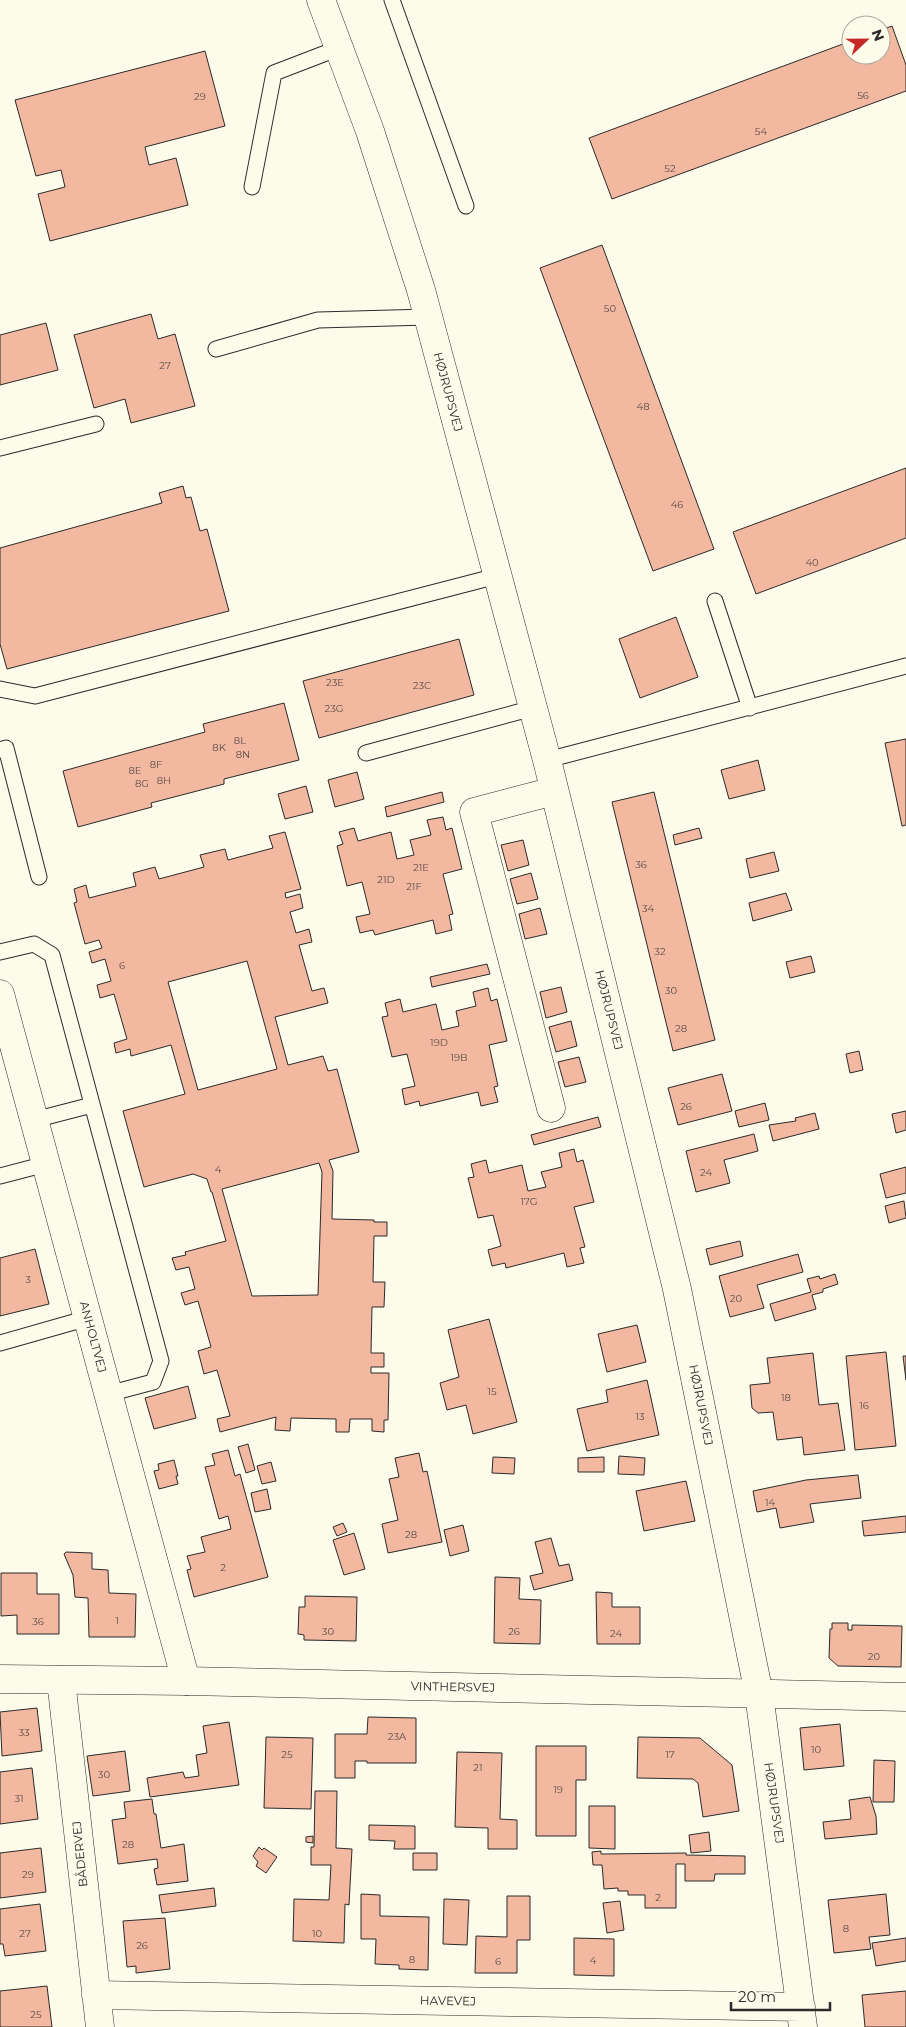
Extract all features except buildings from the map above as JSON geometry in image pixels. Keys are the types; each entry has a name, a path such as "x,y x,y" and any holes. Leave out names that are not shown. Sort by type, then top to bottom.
{"street":[{"name":"HØJRUPSVEJ","path":"321,0 370,131 428,317 533,708 678,1289 759,1694 802,2017"},
{"path":"550,1108 474,812 554,791"},
{"name":"ANHOLTVEJ","path":"0,994 186,1681"},
{"name":"VINTHERSVEJ","path":"0,1678 906,1696"},
{"name":"BÅDERVEJ","path":"60,1680 100,2027"},
{"name":"HAVEVEJ","path":"96,1995 802,2017"}],"lane":[{"path":"392,0 466,206"},
{"path":"252,188 274,73 339,48"},
{"path":"216,348 318,320 428,317"},
{"path":"0,448 96,424"},
{"path":"0,689 35,696 497,576"},
{"path":"715,601 750,708"},
{"path":"546,760 906,666"},
{"path":"366,753 533,708"},
{"path":"0,750 6,748 40,877"},
{"path":"0,952 34,944 52,954 161,1361 154,1382 108,1394"},
{"path":"34,1120 92,1105"},
{"path":"0,1176 46,1164"},
{"path":"0,1343 88,1318"}]}
